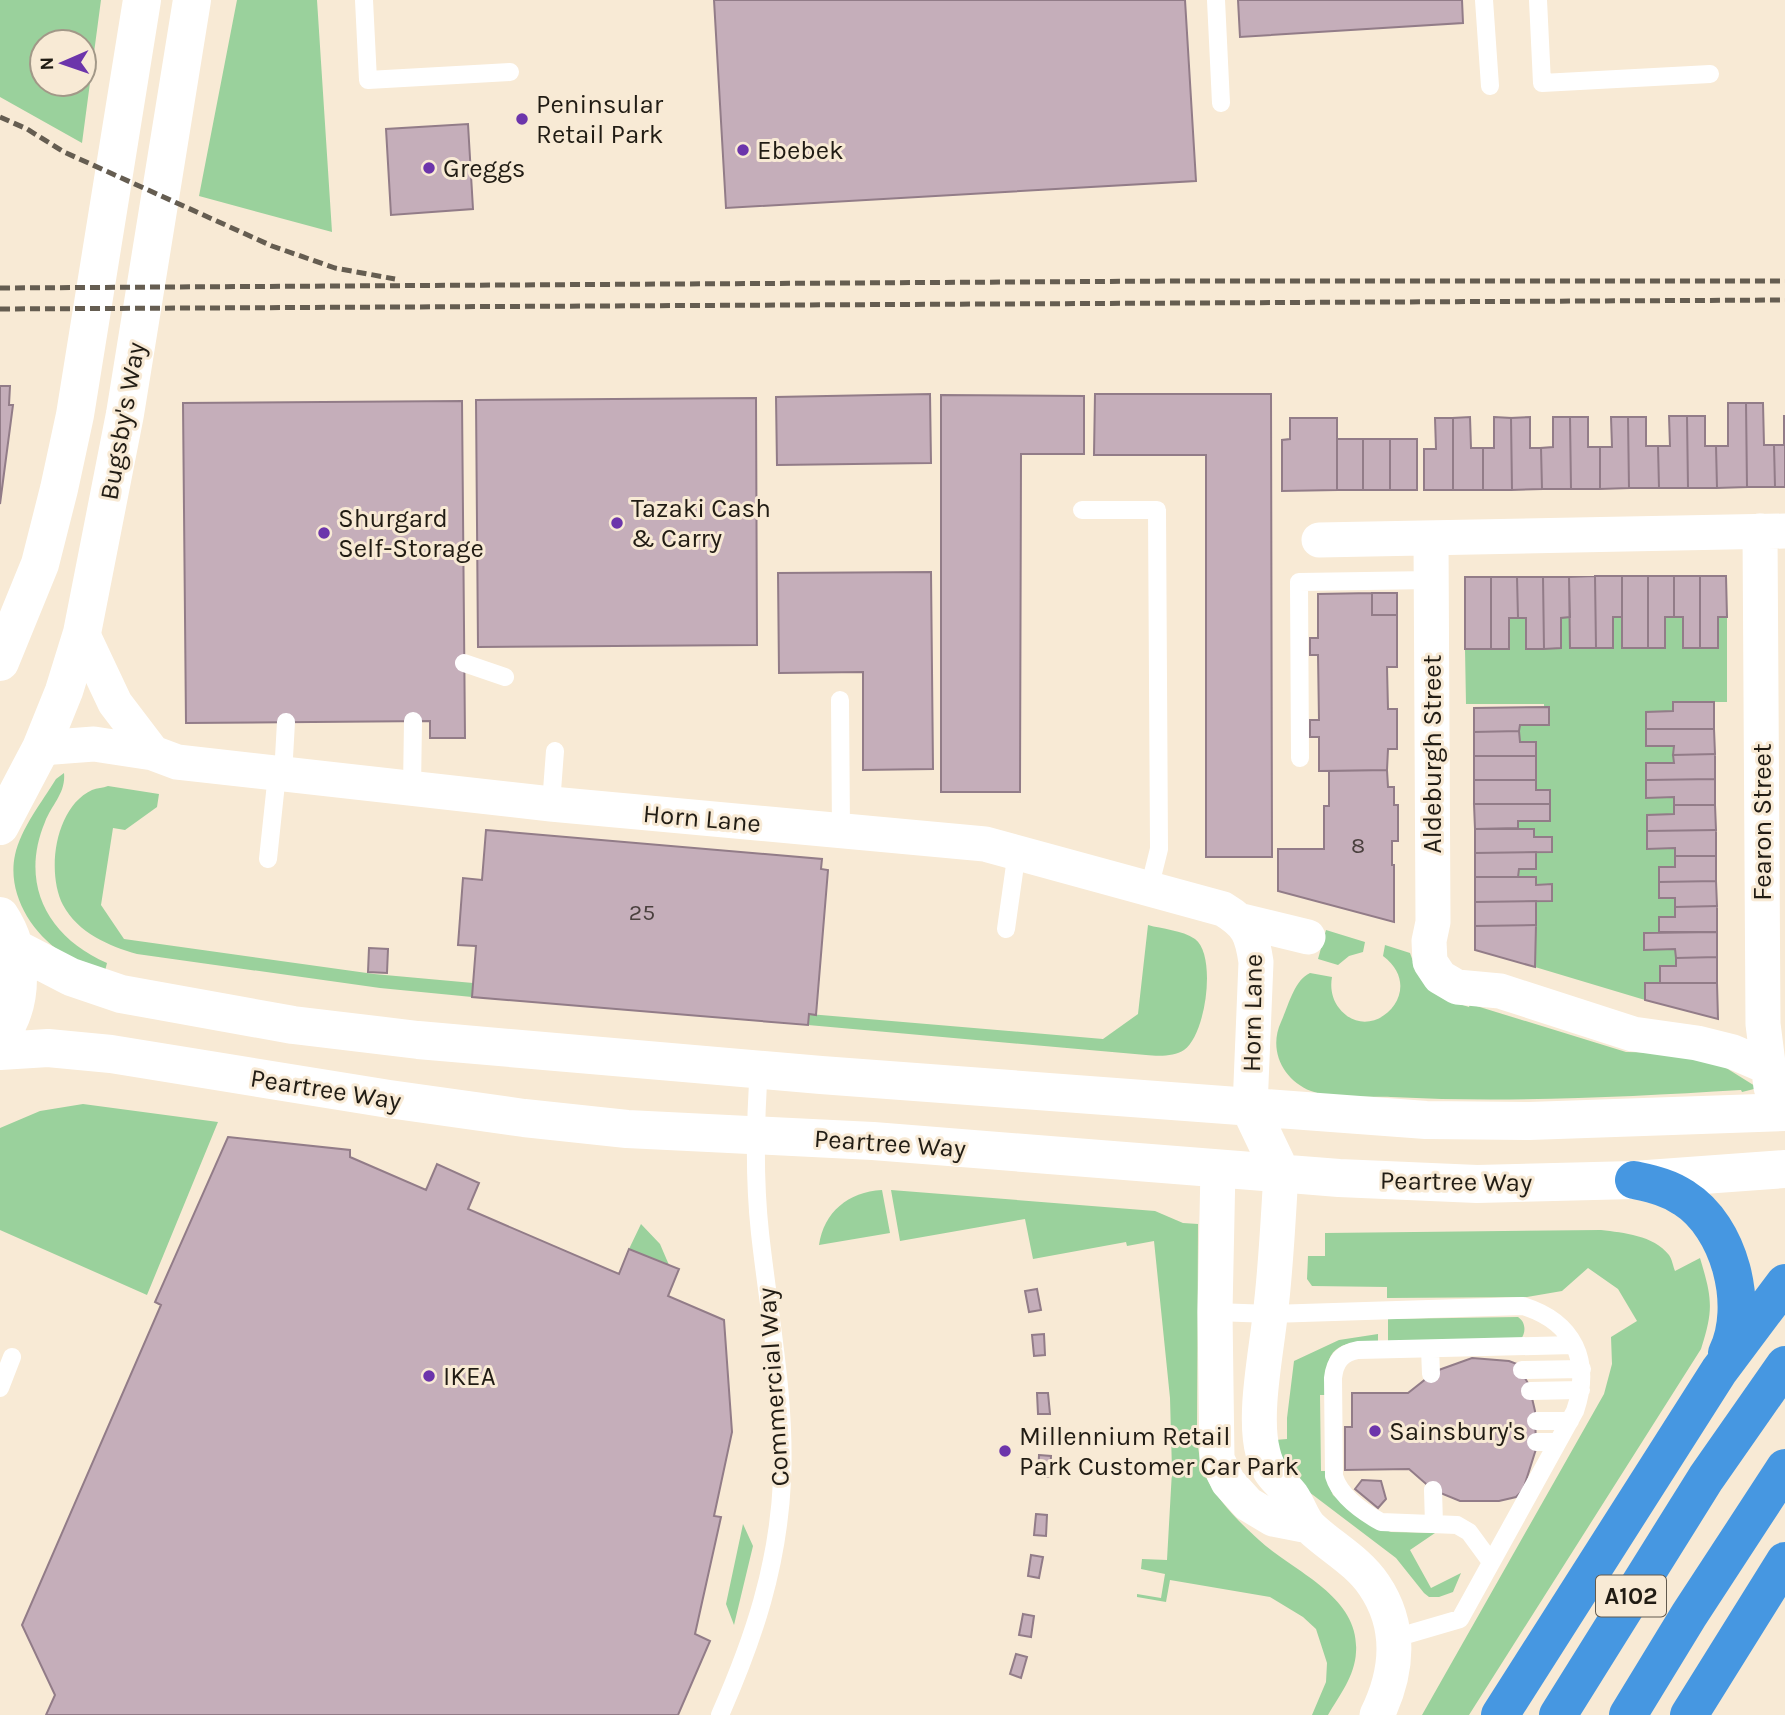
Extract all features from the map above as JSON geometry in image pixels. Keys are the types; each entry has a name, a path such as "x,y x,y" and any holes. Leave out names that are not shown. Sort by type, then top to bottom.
{"highway":[{"path":"1634,1180 1662,1186 1686,1199 1704,1215 1719,1238 1736,1285 1738,1314 1733,1340 1719,1371"},
{"path":"1500,1715 1719,1371 1785,1283"},
{"name":"A102","path":"1558,1715 1706,1478 1785,1364"},
{"name":"A102","path":"1628,1715 1785,1468"},
{"path":"1689,1715 1785,1561"}],"street":[{"name":"Bugsby's Way","path":"0,662 40,564 60,489 75,415 142,0"},
{"name":"Bugsby's Way","path":"0,826 41,748 64,691 82,633 125,414 192,0"},
{"path":"1320,540 1772,531"},
{"name":"Fearon Street","path":"1772,531 1763,1024 1768,1067 1779,1112"},
{"name":"Aldeburgh Street","path":"1431,538 1433,922 1429,940 1430,961 1440,977 1457,987 1500,991 1633,1034 1697,1043 1733,1052 1768,1067"},
{"path":"82,633 116,703 153,753"},
{"name":"Horn Lane","path":"41,748 94,744 153,753 177,762 412,789 985,844 1223,909 1242,921 1308,937"},
{"name":"Horn Lane","path":"1242,921 1253,941 1256,962 1250,1108"},
{"path":"8,932 71,977 121,994 292,1025 418,1041 1426,1120 1516,1121 1779,1112"},
{"path":"0,1036 15,1004 18,976 8,932"},
{"name":"Peartree Way","path":"0,1051 48,1048 111,1054 389,1099 627,1129 873,1141 1281,1173 1477,1184 1634,1180 1785,1170"},
{"path":"1250,1108 1218,1168 1215,1312 1217,1459 1228,1482 1248,1504 1273,1519 1309,1526"},
{"path":"1250,1108 1281,1173 1271,1314 1261,1401 1262,1453 1273,1478 1292,1496 1309,1526 1374,1584 1387,1611 1395,1638 1394,1670 1377,1715"}],"lane":[{"path":"364,0 368,80 510,72"},
{"path":"1216,0 1221,103"},
{"path":"1484,0 1490,86"},
{"path":"1538,0 1542,83 1710,74"},
{"path":"1082,510 1157,510 1159,849 1149,889"},
{"path":"1300,758 1299,582 1432,580"},
{"path":"464,663 505,677"},
{"path":"839,700 841,831"},
{"path":"412,789 413,721"},
{"path":"268,859 285,722"},
{"path":"551,804 555,751"},
{"path":"1006,929 1017,851"},
{"name":"Commercial Way","path":"720,1715 755,1630 768,1587 782,1480 781,1423 760,1231 754,1135 759,1069"},
{"path":"1215,1312 1271,1314 1523,1306 1552,1318 1564,1329 1574,1345 1582,1369 1581,1390 1570,1421 1558,1442 1536,1470 1460,1619 1395,1638"},
{"path":"1491,1562 1469,1532 1457,1525 1381,1522 1337,1486 1334,1476 1333,1429 1336,1362 1358,1350 1574,1345"},
{"path":"1430,1349 1433,1372"},
{"path":"0,1388 12,1357"},
{"path":"1522,1370 1582,1369"},
{"path":"1530,1391 1581,1390"},
{"path":"1536,1421 1570,1421"},
{"path":"1536,1442 1558,1442"},
{"path":"1434,1524 1435,1492"}],"green space":[{"path":"0,0 101,0 97,28 28,28 28,98 88,98 82,143 0,97"},
{"path":"237,0 317,0 332,232 199,196"},
{"path":"1570,617 1570,648 1612,648 1613,617 1622,617 1622,647 1665,617 1683,617 1683,648 1718,648 1718,617 1727,617 1727,702 1674,702 1673,711 1646,712 1646,746 1674,746 1674,763 1647,798 1674,797 1674,814 1647,815 1647,848 1675,848 1675,867 1659,867 1659,897 1675,898 1675,917 1659,917 1659,932 1644,933 1644,949 1675,949 1676,966 1660,983 1645,983 1645,1000 1535,967 1536,901 1552,901 1552,885 1536,885 1536,877 1518,877 1519,869 1536,869 1536,852 1552,852 1552,838 1534,837 1534,829 1518,828 1518,821 1550,821 1550,790 1536,790 1536,742 1520,742 1520,725 1544,707 1544,704 1466,704 1465,649 1509,649 1509,618 1526,618 1527,649 1560,648 1561,618"},
{"path":"64,773 61,793 45,822 38,845 35,867 38,887 44,906 55,923 69,939 107,963 105,971 71,958 50,943 23,909 14,883 15,855 22,835 56,779"},
{"path":"108,786 159,794 157,807 125,830 113,828 101,905 124,939 374,974 473,983 472,997 380,988 137,954 95,937 69,915 63,905 55,876 55,859 57,842 69,810 79,798 92,790"},
{"path":"1148,925 1195,939 1202,948 1206,961 1206,995 1198,1029 1192,1042 1175,1054 1150,1055 808,1025 809,1014 1103,1039 1138,1014"},
{"path":"1326,930 1365,942 1363,952 1349,956 1338,965 1318,959"},
{"path":"1385,945 1410,953 1415,967 1444,999 1469,1007 1470,1004 1626,1052 1671,1053 1723,1066 1755,1086 1754,1089 1742,1092 1610,1097 1479,1099 1339,1096 1320,1094 1301,1086 1286,1072 1277,1053 1276,1043 1281,1022 1296,988 1304,976 1310,973 1332,977 1332,993 1339,1008 1352,1019 1366,1022 1379,1018 1390,1010 1398,998 1400,985 1396,970 1383,956"},
{"path":"83,1104 218,1122 147,1295 0,1230 0,1128 40,1111"},
{"path":"882,1190 890,1233 819,1245 826,1223 840,1206 859,1195"},
{"path":"891,1190 1155,1211 1183,1223 1198,1224 1197,1433 1201,1464 1215,1493 1236,1518 1273,1552 1322,1587 1347,1615 1354,1632 1355,1661 1346,1685 1328,1715 1312,1715 1326,1682 1327,1663 1316,1629 1303,1617 1270,1597 1170,1580 1166,1602 1137,1597 1137,1594 1161,1598 1165,1574 1141,1569 1142,1559 1167,1560 1172,1471 1170,1398 1154,1241 1127,1246 1126,1242 1033,1259 1025,1219 900,1241"},
{"path":"641,1224 660,1244 669,1265 629,1249"},
{"path":"1601,1230 1638,1236 1655,1243 1669,1255 1675,1271 1700,1258 1710,1304 1701,1349 1469,1715 1422,1715 1604,1394 1612,1364 1611,1337 1637,1321 1618,1289 1588,1268 1562,1291 1527,1297 1387,1298 1387,1287 1312,1286 1307,1279 1308,1256 1325,1256 1325,1233"},
{"path":"1518,1317 1524,1328 1521,1339 1388,1341 1388,1319"},
{"path":"1378,1334 1378,1341 1341,1346 1330,1358 1326,1395 1320,1395 1321,1471 1327,1471 1333,1495 1367,1523 1391,1532 1435,1533 1410,1550 1431,1588 1461,1573 1453,1592 1439,1597 1429,1597 1424,1593 1396,1558 1309,1492 1289,1473 1275,1440 1287,1439 1294,1361 1339,1340"},
{"path":"743,1524 753,1546 734,1625 726,1604"}],"building":[{"path":"714,0 1185,0 1196,181 726,208"},
{"path":"1238,0 1462,0 1463,23 1240,37"},
{"path":"468,124 473,209 391,215 386,129"},
{"path":"0,386 10,386 9,405 13,405 0,504"},
{"path":"930,394 931,463 777,465 776,397"},
{"path":"1095,394 1271,394 1272,857 1206,857 1206,455 1094,455"},
{"path":"941,395 1084,396 1084,454 1021,454 1020,792 941,792"},
{"name":"Tazaki Cash & Carry","path":"756,398 757,645 478,647 476,400"},
{"name":"Shurgard Self-Storage","path":"462,401 465,738 430,738 430,721 186,723 183,403"},
{"path":"1728,403 1746,403 1747,487 1717,488 1716,446 1728,446"},
{"path":"1746,403 1763,403 1764,445 1774,445 1775,487 1747,487"},
{"path":"1669,416 1687,416 1688,488 1659,488 1658,446 1670,446"},
{"path":"1687,416 1705,416 1705,446 1716,446 1717,488 1688,488"},
{"path":"1784,416 1785,487 1775,487 1774,445 1784,445"},
{"path":"1470,417 1471,448 1483,448 1483,490 1453,490 1453,418"},
{"path":"1494,417 1511,418 1512,490 1483,490 1483,448 1494,448"},
{"path":"1530,417 1530,448 1541,448 1542,489 1512,490 1511,418"},
{"path":"1553,417 1570,417 1571,489 1542,489 1541,448 1553,447"},
{"path":"1570,417 1588,417 1588,447 1600,447 1600,489 1571,489"},
{"path":"1611,417 1628,417 1629,488 1600,489 1600,447 1612,447"},
{"path":"1628,417 1646,417 1646,446 1658,446 1659,488 1629,488"},
{"path":"1290,418 1337,418 1337,490 1282,491 1282,440 1290,439"},
{"path":"1435,418 1453,418 1453,490 1424,490 1424,449 1436,449"},
{"path":"1337,439 1363,439 1363,490 1337,490"},
{"path":"1363,439 1390,439 1390,490 1363,490"},
{"path":"1390,439 1417,439 1417,490 1390,490"},
{"path":"931,572 933,769 863,770 863,672 779,673 778,573"},
{"path":"1595,576 1622,576 1622,617 1613,617 1613,648 1596,648"},
{"path":"1595,576 1596,648 1570,648 1569,577"},
{"path":"1622,576 1648,576 1648,648 1622,648"},
{"path":"1648,576 1674,576 1674,617 1665,617 1665,648 1648,648"},
{"path":"1674,576 1700,576 1700,648 1683,648 1683,617 1674,617"},
{"path":"1700,576 1726,576 1727,617 1718,617 1718,648 1700,648"},
{"path":"1465,577 1491,577 1491,649 1465,649"},
{"path":"1491,577 1517,577 1518,618 1509,618 1509,649 1491,649"},
{"path":"1517,577 1543,577 1544,649 1526,649 1526,618 1518,618"},
{"path":"1543,577 1569,577 1570,617 1561,618 1561,648 1544,649"},
{"path":"1372,593 1372,615 1397,615 1397,667 1387,667 1388,709 1397,709 1397,749 1388,749 1387,770 1319,771 1319,737 1310,737 1310,720 1319,720 1318,655 1310,655 1310,638 1318,638 1318,594"},
{"path":"1372,593 1397,593 1397,615 1372,615"},
{"path":"1673,702 1714,702 1714,729 1646,729 1646,712 1673,711"},
{"path":"1549,707 1549,725 1520,725 1519,731 1474,732 1474,708"},
{"path":"1646,729 1714,729 1715,754 1673,755 1674,746 1646,746"},
{"path":"1519,731 1520,742 1536,742 1536,756 1474,756 1474,732"},
{"path":"1715,754 1715,779 1646,780 1646,763 1674,763 1673,755"},
{"path":"1474,756 1536,756 1536,780 1474,780"},
{"path":"1387,770 1388,787 1394,787 1394,805 1398,805 1398,841 1392,841 1394,922 1278,891 1278,849 1324,849 1324,806 1329,806 1329,771"},
{"path":"1715,779 1715,805 1674,805 1674,797 1646,798 1646,780"},
{"path":"1474,780 1536,780 1536,790 1550,790 1550,804 1474,804"},
{"path":"1474,804 1550,804 1550,821 1518,821 1518,828 1475,829"},
{"path":"1674,805 1715,805 1716,830 1647,831 1647,815 1674,814"},
{"path":"1475,829 1534,829 1534,837 1552,837 1552,852 1475,853"},
{"path":"486,830 822,859 821,869 828,870 816,1015 809,1014 808,1025 472,997 476,946 458,945 463,878 482,880"},
{"path":"1716,830 1716,856 1675,856 1675,848 1647,849 1647,831"},
{"path":"1536,852 1536,869 1519,869 1518,877 1475,877 1475,853"},
{"path":"1675,856 1716,856 1716,881 1659,882 1659,867 1675,867"},
{"path":"1475,877 1536,877 1536,885 1552,884 1552,901 1475,902"},
{"path":"1716,881 1717,906 1675,907 1675,898 1659,898 1659,882"},
{"path":"1536,901 1536,925 1475,926 1475,902"},
{"path":"1717,906 1717,932 1659,932 1659,917 1675,917 1675,907"},
{"path":"1536,925 1535,967 1475,950 1475,926"},
{"path":"1717,932 1717,957 1676,958 1675,949 1644,950 1644,933"},
{"path":"369,948 388,949 387,973 368,972"},
{"path":"1717,957 1717,983 1660,983 1660,966 1676,966 1676,958"},
{"path":"1645,983 1717,983 1718,1019 1645,1000"},
{"name":"IKEA","path":"228,1137 350,1150 350,1157 426,1190 437,1164 479,1183 468,1209 619,1274 629,1249 679,1269 668,1296 724,1320 732,1432 714,1516 721,1517 695,1634 710,1641 678,1715 46,1715 55,1695 22,1625 161,1305 155,1302"},
{"path":"1037,1289 1041,1310 1029,1312 1025,1291"},
{"path":"1044,1334 1045,1355 1034,1356 1032,1335"},
{"path":"1472,1358 1517,1364 1529,1385 1535,1411 1536,1449 1523,1490 1516,1497 1499,1501 1460,1501 1433,1490 1409,1469 1345,1470 1345,1427 1352,1427 1352,1393 1408,1393 1436,1371"},
{"path":"1037,1393 1048,1393 1050,1414 1038,1414"},
{"path":"1039,1455 1051,1456 1050,1477 1038,1476"},
{"path":"1362,1480 1381,1481 1386,1499 1378,1508 1355,1489"},
{"path":"1036,1514 1047,1515 1046,1536 1034,1535"},
{"path":"1031,1555 1043,1557 1039,1578 1028,1576"},
{"path":"1023,1614 1034,1616 1031,1637 1019,1635"},
{"path":"1016,1654 1027,1657 1021,1678 1010,1674"}],"railway":[{"path":"0,117 27,129 64,152 272,246 335,268 395,279"},
{"path":"0,288 1182,281 1785,281"},
{"path":"0,309 1785,300"}],"place":[{"name":"Peninsular Retail Park","path":"522,119"},
{"name":"Ebebek","path":"743,150"},
{"name":"Greggs","path":"429,168"},
{"name":"Tazaki Cash & Carry","path":"617,523"},
{"name":"Shurgard Self-Storage","path":"324,533"},
{"name":"IKEA","path":"429,1376"},
{"name":"Sainsbury's","path":"1375,1431"},
{"name":"Millennium Retail Park Customer Car Park","path":"1005,1451"}]}
